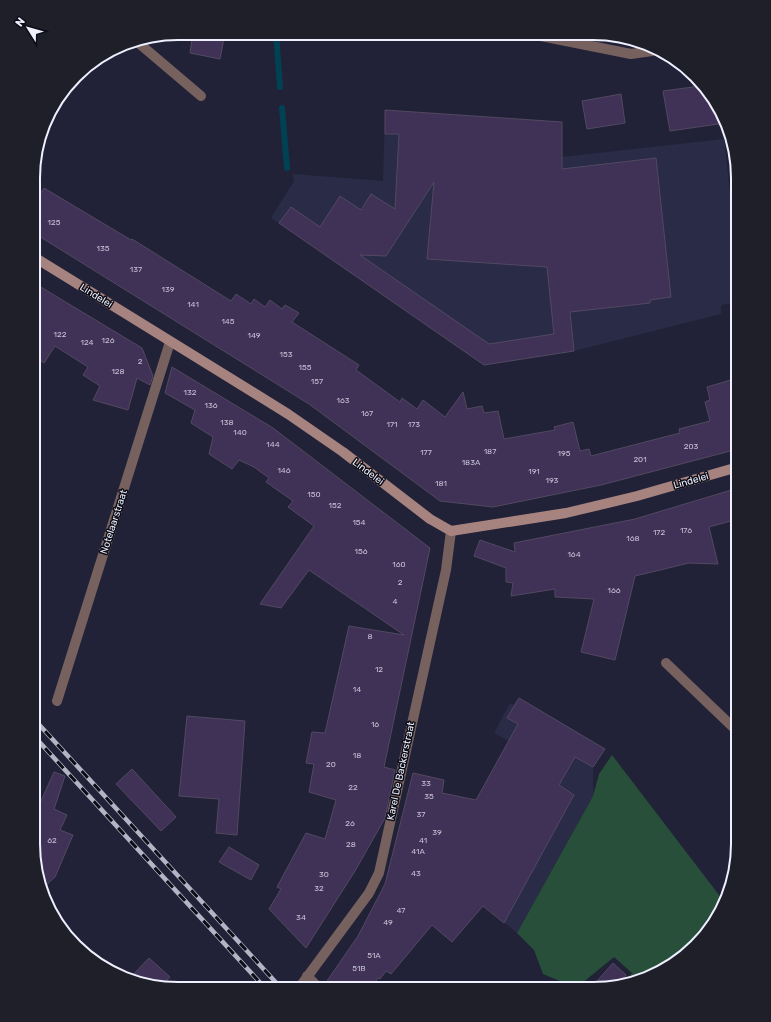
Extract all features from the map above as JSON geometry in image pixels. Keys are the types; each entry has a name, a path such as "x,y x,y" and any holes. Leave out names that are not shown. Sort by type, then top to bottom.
{"street":[{"path":"561,40 631,54 647,52"},
{"path":"141,45 201,96"},
{"name":"Lindelei","path":"40,261 288,414 343,452 430,519 451,531 580,509 637,496 731,469"},
{"name":"Notelaarstraat","path":"57,701 170,342"},
{"name":"Karel De Backerstraat","path":"303,982 369,893 379,873 444,577 451,531"},
{"path":"666,663 731,725"},
{"path":"307,976 313,982"}],"shaded area":[{"path":"385,110 562,122 562,157 724,139 731,201 731,303 721,305 721,314 574,351 484,365 271,218 294,181 293,174 383,181"},
{"path":"519,698 605,749 593,767 593,796 517,933 437,868 509,741 494,733 510,703 515,705"}],"green space":[{"path":"612,755 720,897 708,921 697,935 670,959 654,968 629,977 632,973 614,957 583,982 562,982 543,974 534,950 517,933 593,796 599,774"}],"building":[{"path":"192,40 224,40 220,59 190,53"},
{"path":"696,87 712,109 720,124 670,131 663,91"},
{"path":"621,94 625,123 587,129 582,101"},
{"path":"385,110 562,122 562,169 656,158 671,297 650,300 650,303 570,312 574,351 484,365 279,223 291,207 320,227 340,196 361,210 371,194 395,209 399,134 385,134","holes":["434,182 427,259 547,267 554,334 489,344 360,255 386,256"]},
{"path":"44,188 131,240 132,239 231,301 236,294 251,304 254,299 265,307 270,300 282,309 285,305 299,313 292,322 359,365 356,370 400,402 402,398 417,409 423,400 445,417 463,392 467,409 482,406 484,413 498,411 504,439 555,430 554,427 573,422 580,451 589,449 591,456 680,433 679,429 710,421 705,402 710,400 707,387 731,380 731,451 601,485 493,507 440,501 309,404 40,237 40,194"},
{"path":"40,287 142,348 153,376 150,385 137,378 128,410 93,400 100,386 83,375 88,367 55,346 44,363 40,360"},
{"path":"172,367 273,428 430,548 384,767 395,770 385,818 355,871 306,948 269,909 281,889 277,887 306,833 325,839 336,800 309,792 314,764 306,763 312,732 325,733 349,626 404,635 309,570 281,608 260,604 314,526 288,507 293,501 266,482 269,478 254,467 239,460 232,469 209,454 213,437 191,423 195,410 165,393"},
{"path":"731,490 731,521 709,527 718,564 689,563 635,576 615,660 581,652 594,599 555,597 555,589 511,596 513,583 506,582 506,568 474,556 480,540 515,552 514,543 635,519"},
{"path":"519,698 605,749 593,767 575,757 559,785 574,795 504,923 483,906 452,942 432,925 391,974 386,971 380,979 378,978 375,982 328,982 327,981 358,936 385,884 413,773 444,780 442,793 476,800 518,724 507,718"},
{"path":"187,716 245,721 237,835 216,833 219,799 179,796"},
{"path":"132,769 176,817 161,831 116,784"},
{"path":"54,772 65,776 54,809 67,815 60,830 73,835 55,877 46,885 40,853 40,803"},
{"path":"229,847 259,865 251,880 219,862"},
{"path":"149,958 170,977 166,981 160,981 134,974"},
{"path":"613,963 626,975 620,979 596,982"}],"waterway":[{"path":"277,40 280,87"},
{"path":"282,108 287,168"}],"railway":[{"path":"40,726 275,982"},
{"path":"40,743 259,982"}]}
